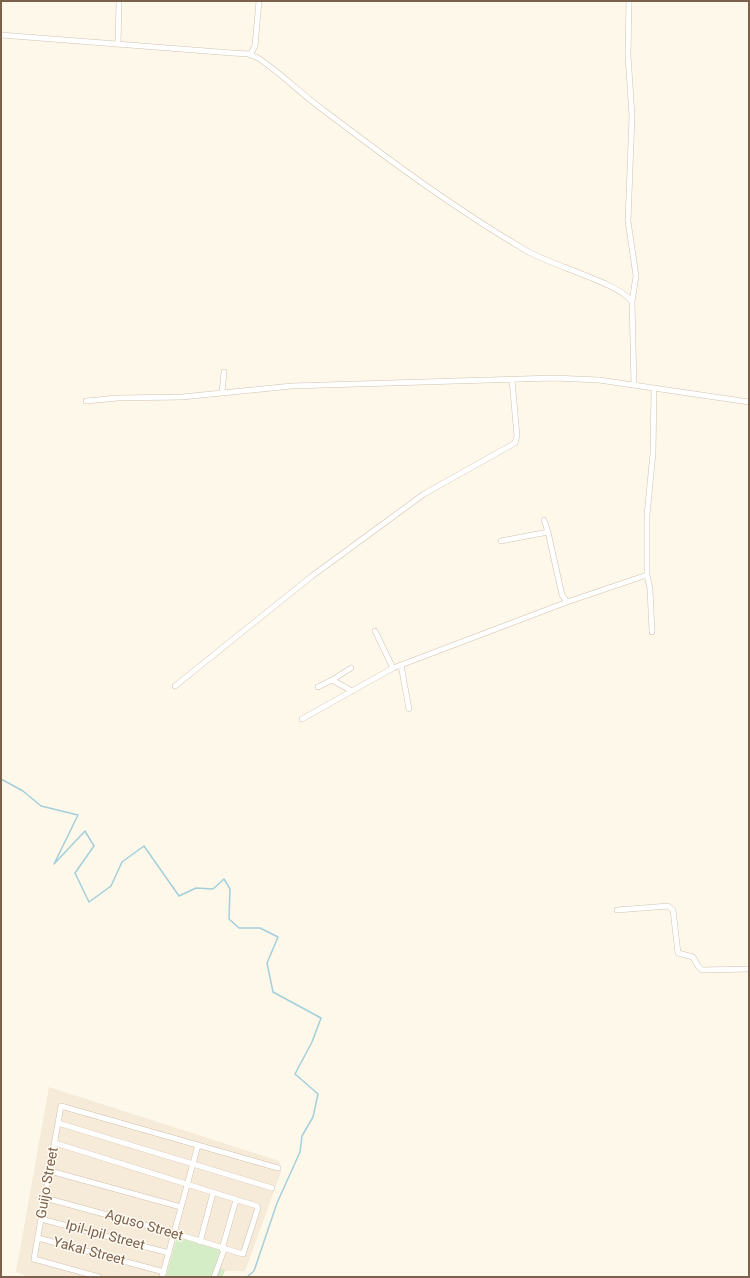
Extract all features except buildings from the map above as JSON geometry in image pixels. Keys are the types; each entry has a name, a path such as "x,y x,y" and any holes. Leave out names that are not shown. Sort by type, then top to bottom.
{"street":[{"path":"118,44 119,1"},
{"path":"250,55 255,46 259,1"},
{"path":"629,1 628,55 632,116 628,221 636,276 632,302 634,385"},
{"path":"1,35 250,55 265,63 321,109 471,217 535,256 615,288 628,296 632,302"},
{"path":"222,392 224,372"},
{"path":"86,401 112,398 182,397 292,386 542,378 590,379 749,402"},
{"path":"175,686 312,576 424,494 515,443 517,436 512,380"},
{"path":"652,632 650,589 647,574 647,515 653,453 654,389"},
{"path":"544,520 562,594 567,602"},
{"path":"501,541 548,532"},
{"path":"302,719 392,668 567,602 647,574"},
{"path":"375,631 392,668"},
{"path":"401,665 409,709"},
{"path":"318,687 351,668"},
{"path":"332,680 352,691"},
{"path":"617,910 668,906 672,910 678,953 693,957 702,970 749,969"},
{"name":"Guijo Street","path":"99,1277 34,1259 61,1106 64,1105 198,1145"},
{"path":"58,1123 272,1188"},
{"path":"54,1143 236,1200 223,1250 214,1277"},
{"path":"163,1275 198,1145 278,1168"},
{"path":"50,1171 181,1207"},
{"path":"200,1242 213,1193"},
{"name":"Aguso Street","path":"45,1198 174,1233 223,1250 242,1254 258,1208 257,1206 236,1200"},
{"name":"Ipil-Ipil Street","path":"41,1219 169,1253"},
{"name":"Yakal Street","path":"38,1238 163,1275"}],"shaded area":[{"path":"49,1087 279,1161 281,1172 245,1271 225,1271 222,1277 29,1277 16,1272"}],"green space":[{"path":"177,1237 220,1249 216,1265 225,1271 222,1277 166,1277"}],"waterway":[{"path":"1,779 23,791 41,806 78,815 54,864 85,831 94,846 75,873 89,902 111,886 122,862 144,846 179,896 196,888 213,889 224,879 230,889 229,919 239,928 260,928 278,937 267,963 273,992 321,1018 312,1042 295,1074 318,1094 313,1117 302,1136 300,1152 277,1203 254,1271 247,1277"}]}
